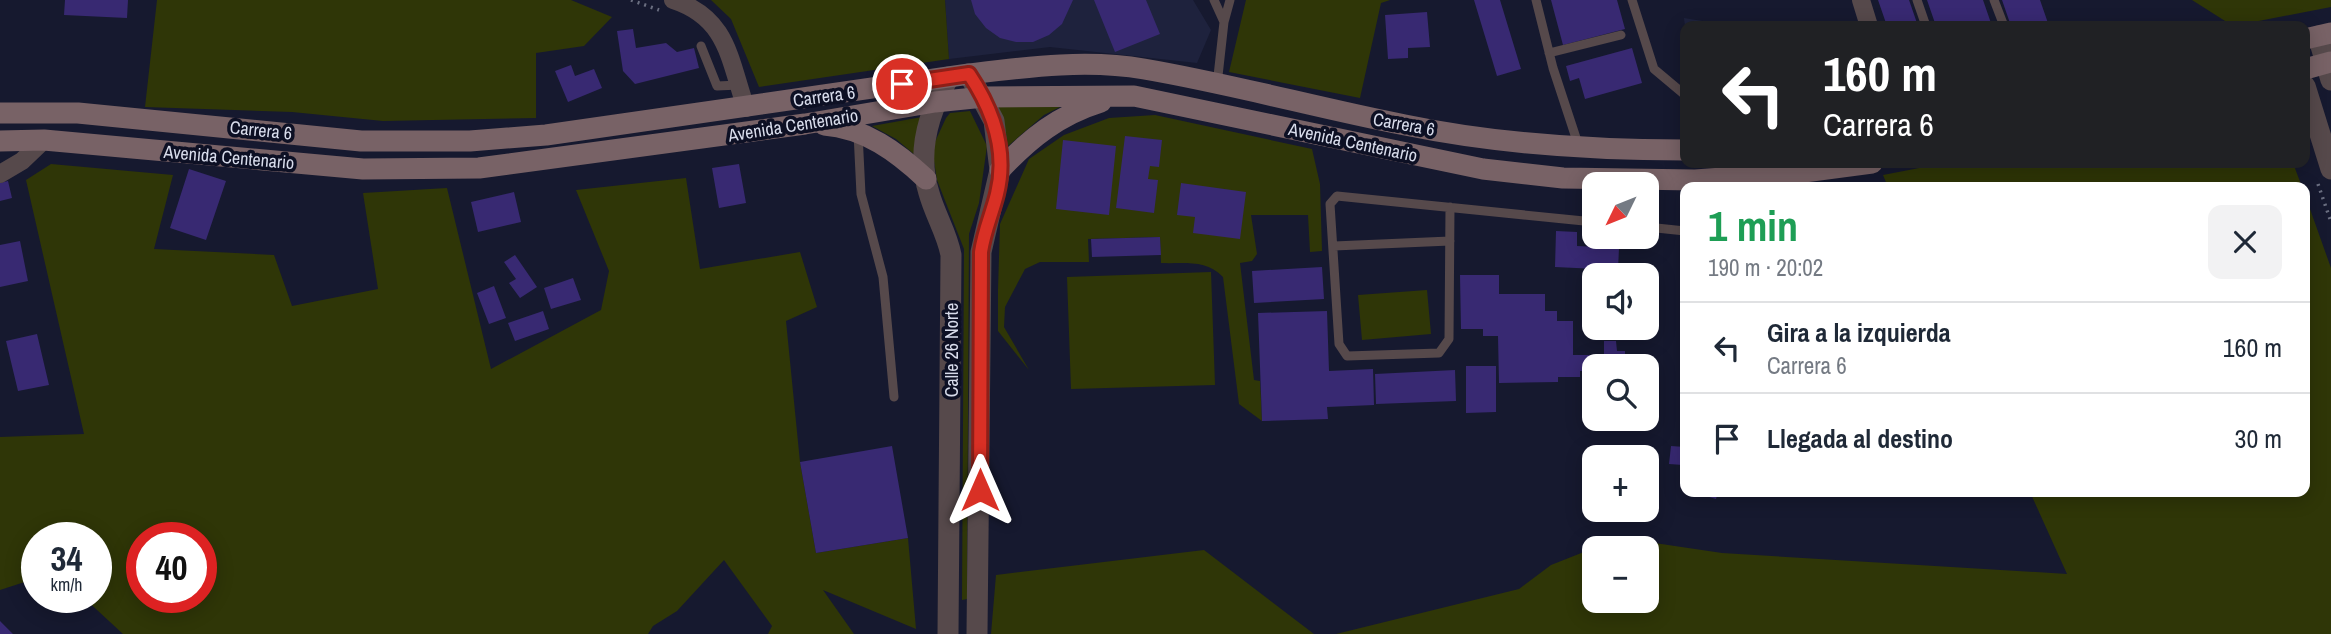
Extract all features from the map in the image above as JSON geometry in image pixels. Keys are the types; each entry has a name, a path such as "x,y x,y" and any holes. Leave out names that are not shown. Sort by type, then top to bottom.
{"main road":[{"name":"Carrera 6","path":"0,114 78,113 361,141 426,143 546,135 1035,66 1093,65 1143,69 1408,126 1580,149 1680,150"},
{"name":"Avenida Centenario","path":"0,141 44,140 363,169 423,170 491,167 805,124 935,102 984,97 1134,96 1483,169 1563,178 1695,177 1739,182 1837,168"},
{"path":"1000,170 1038,133 1059,118 1108,99 1134,96"},
{"path":"805,124 858,132 883,144 926,179"}],"street":[{"path":"673,0 705,16 720,30 746,108"},
{"path":"1861,0 1867,21"},
{"path":"2318,36 2323,69"},
{"name":"Calle 26 Norte","path":"948,634 951,256 946,231 929,195 925,140 935,102 959,76 984,97 994,121 1000,170 981,252 977,634"},
{"path":"2310,102 2331,169"},
{"path":"0,174 22,161 44,140"}],"lane":[{"path":"1214,0 1224,22"},
{"path":"1217,85 1224,22 1230,0"},
{"path":"1536,0 1549,53 1580,149"},
{"path":"1632,0 1654,69 1680,92"},
{"path":"1917,0 1924,21"},
{"path":"1994,0 2002,21"},
{"path":"1549,53 1621,35"},
{"path":"701,46 717,86 739,85"},
{"path":"858,132 861,194 884,277 894,397"},
{"path":"1450,207 1449,339 1439,354 1347,356 1339,344 1330,204 1337,196 1450,207 1582,221"},
{"path":"1659,228 1680,230"},
{"path":"1334,246 1450,241"}],"shaded area":[{"path":"945,0 1193,0 1211,30 1197,63 1050,47 949,59"}],"green space":[{"path":"157,0 571,0 612,17 584,46 536,53 536,118 383,121 292,112 145,107"},
{"path":"711,0 945,0 949,59 759,87 731,19"},
{"path":"1246,0 1390,0 1381,3 1360,98 1229,72"},
{"path":"2192,0 2331,0 2331,7 2259,21 2225,21"},
{"path":"1070,102 1044,115 1008,146 995,107"},
{"path":"970,111 987,146 979,203 969,234 967,599 962,600 964,249 937,180 934,144 950,113"},
{"path":"1155,115 1312,149 1320,184 1322,251 1310,252 1308,215 1251,215 1257,254 1252,261 1240,263 1254,380 1260,381 1262,421 1239,404 1223,277 1202,265 1161,263 1160,237 1088,239 1089,262 1040,262 1025,269 1005,307 1004,327 1029,370 998,331 1000,224 1029,159 1064,135 1109,118"},
{"path":"922,117 915,155 896,139 872,126"},
{"path":"51,164 173,175 154,249 274,255 292,306 378,289 363,193 447,188 491,369 601,310 609,271 576,190 686,178 700,269 800,252 817,307 786,321 800,462 816,553 908,538 916,629 823,590 854,634 768,634 772,626 724,560 677,611 653,626 648,634 123,634 100,613 112,613 112,522 21,522 21,583 0,590 0,437 84,434 26,180"},
{"path":"1919,168 2295,168 2300,182 1886,182 1883,175"},
{"path":"2310,209 2331,268 2331,634 1336,634 1519,589 1551,565 1582,553 1582,613 1659,613 1659,544 1722,553 2067,574 2032,497 2310,497"},
{"path":"1211,272 1215,385 1071,389 1067,277"},
{"path":"1427,290 1431,334 1362,340 1358,295"},
{"path":"1204,550 1314,634 991,634 996,575"}],"building":[{"path":"65,0 128,0 127,18 64,15"},
{"path":"971,0 1073,0 1062,24 1049,35 1033,42 1016,42 1000,38 986,28 975,14"},
{"path":"1094,0 1146,0 1160,34 1115,52"},
{"path":"1474,0 1500,0 1521,69 1497,76"},
{"path":"1551,0 1617,0 1625,29 1563,45"},
{"path":"1878,0 1909,0 1916,21 1885,21"},
{"path":"1927,0 1983,0 1990,21 1934,21"},
{"path":"2002,0 2040,0 2047,21 2009,21"},
{"path":"1427,12 1430,47 1408,48 1408,58 1388,59 1385,15"},
{"path":"633,29 636,48 666,43 677,52 694,48 699,68 635,84 623,71 617,31"},
{"path":"1632,48 1642,83 1585,99 1579,78 1570,81 1566,66"},
{"path":"571,65 575,76 594,69 602,88 568,102 555,71"},
{"path":"1125,136 1162,140 1159,167 1150,166 1148,179 1158,180 1154,213 1116,208"},
{"path":"1063,140 1116,146 1109,215 1056,209"},
{"path":"739,164 746,203 719,208 712,168"},
{"path":"189,169 226,181 206,240 170,228"},
{"path":"8,181 12,198 0,201 0,183"},
{"path":"1181,183 1246,192 1240,239 1193,233 1195,217 1177,215"},
{"path":"514,192 521,222 478,232 471,202"},
{"path":"1556,231 1577,232 1577,246 1582,246 1582,249 1619,249 1618,263 1582,263 1582,268 1555,267"},
{"path":"1160,237 1161,255 1092,257 1091,239"},
{"path":"20,241 28,281 0,287 0,245"},
{"path":"515,255 537,287 520,298 509,283 516,279 504,262"},
{"path":"1322,267 1324,299 1254,303 1252,271"},
{"path":"1460,275 1499,275 1499,294 1545,294 1545,311 1557,311 1557,321 1573,321 1573,355 1582,355 1580,377 1558,377 1558,382 1499,383 1498,336 1483,336 1483,329 1461,329"},
{"path":"573,278 581,300 551,309 544,288"},
{"path":"494,286 506,318 489,324 477,293"},
{"path":"543,311 549,329 515,341 508,323"},
{"path":"1327,311 1329,371 1373,369 1374,405 1327,407 1328,419 1262,421 1258,313"},
{"path":"37,334 49,385 18,391 6,341"},
{"path":"1604,341 1616,341 1617,351 1625,351 1625,354 1604,354"},
{"path":"1466,366 1496,366 1496,412 1466,413"},
{"path":"1455,370 1456,401 1376,404 1375,374"},
{"path":"892,446 908,538 816,553 800,462"},
{"path":"1671,446 1680,447 1680,465 1669,464"},
{"path":"0,621 13,634 0,634"}],"route":[{"path":"902,84 969,74 984,97 1000,146 997,193 985,228 981,252 980,490"}]}
